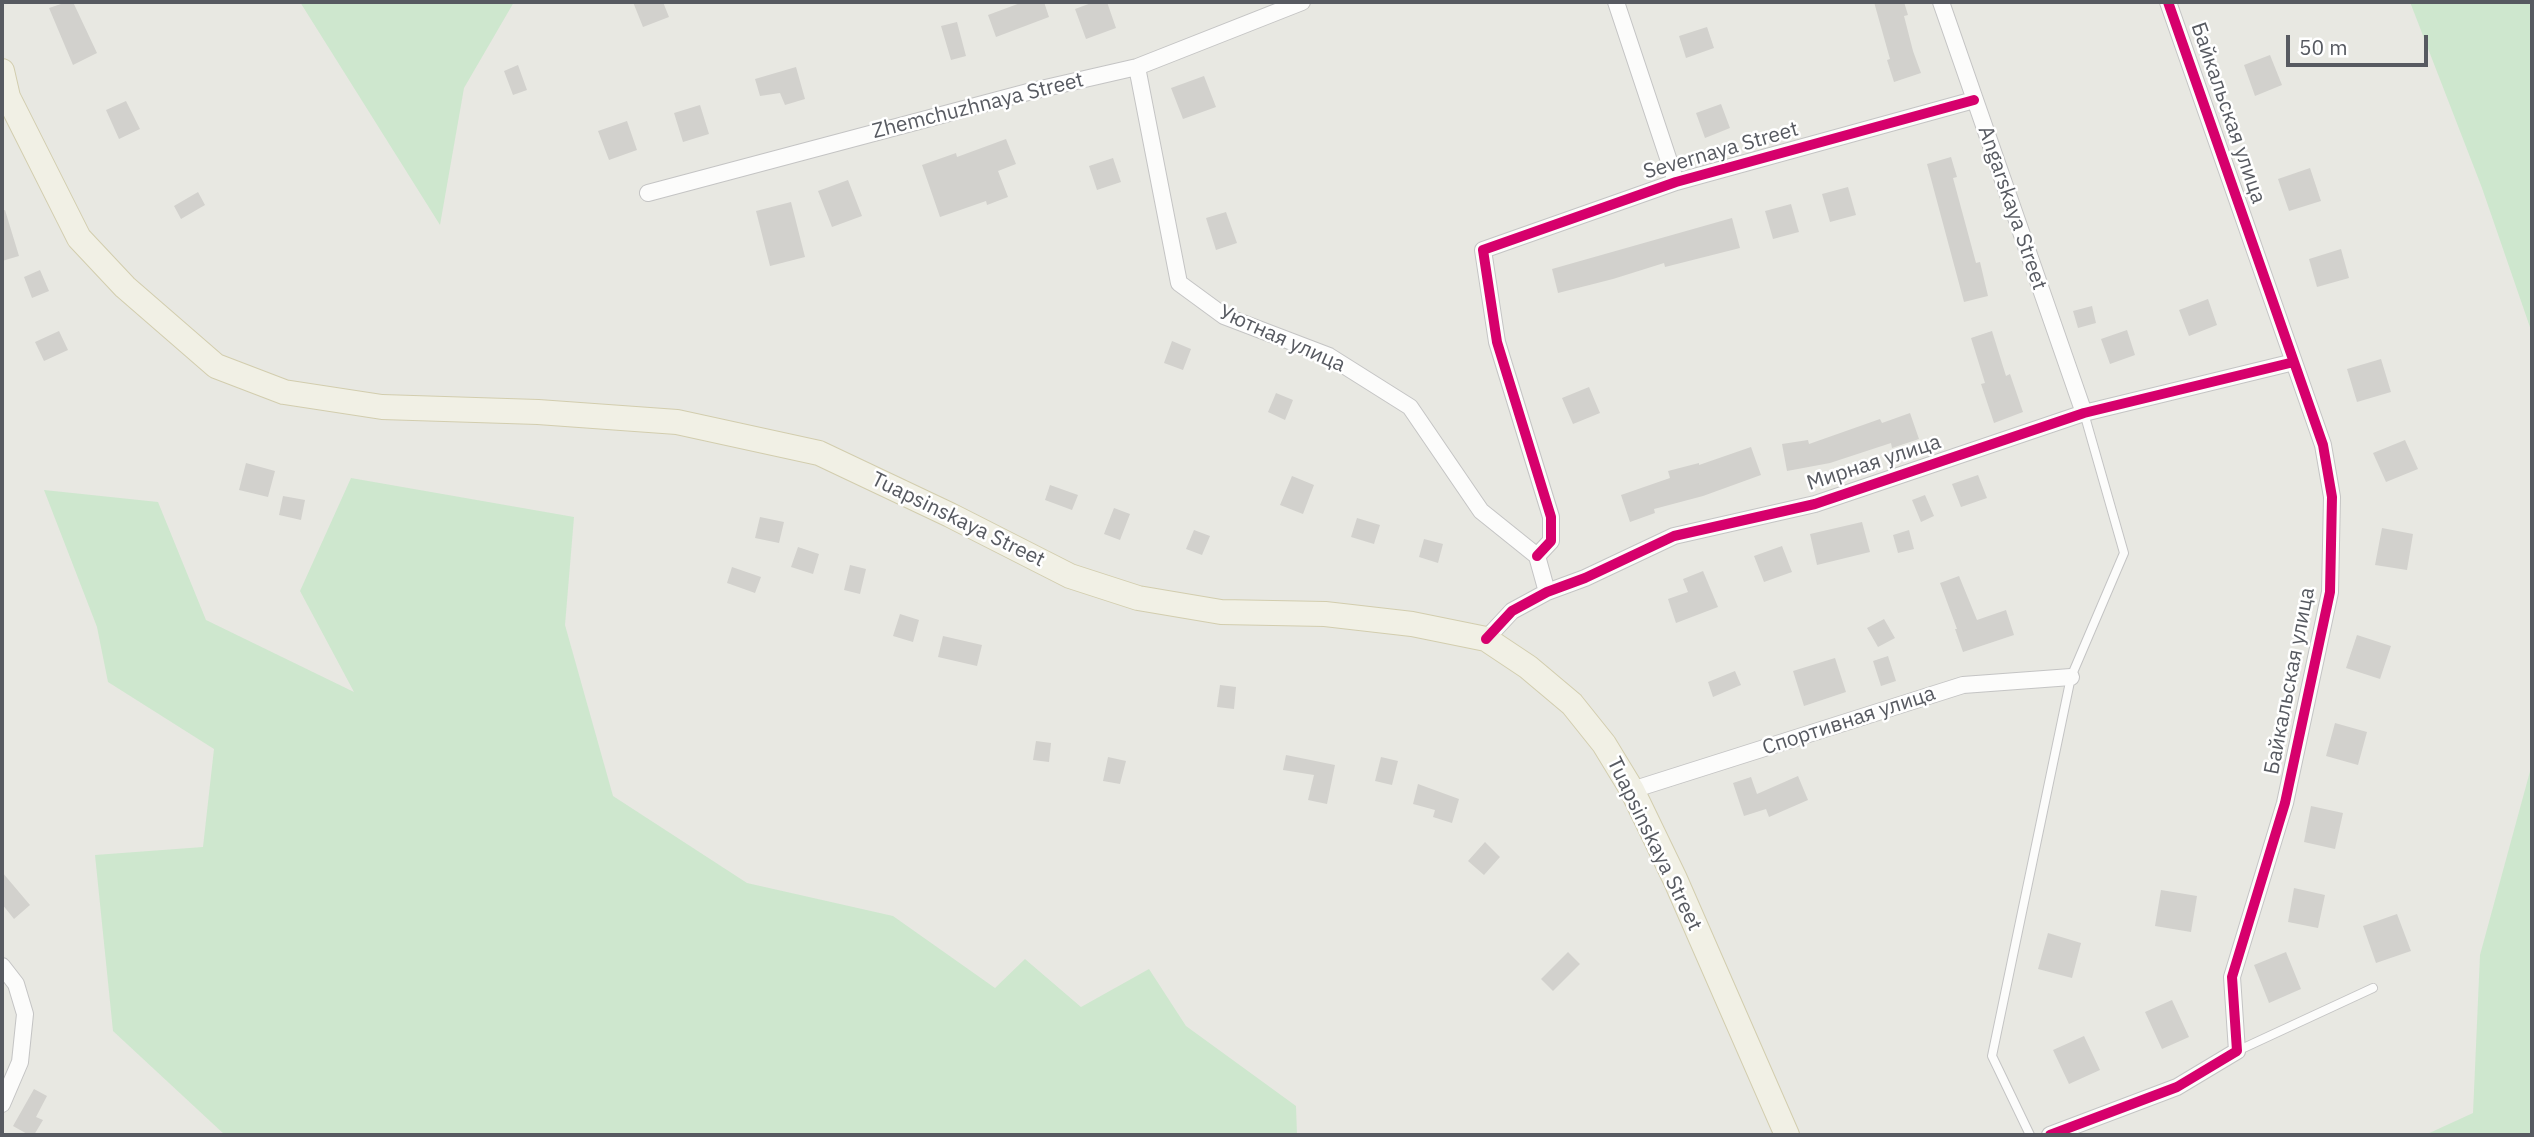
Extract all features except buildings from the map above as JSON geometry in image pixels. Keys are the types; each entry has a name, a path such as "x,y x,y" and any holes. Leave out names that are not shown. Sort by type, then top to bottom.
{"main road":[{"name":"Tuapsinskaya Street","path":"2,71 8,97 79,238 125,287 216,366 272,388 382,407 538,412 677,422 820,453 1070,576 1138,598 1222,612 1325,614 1412,624 1486,639 1528,667 1572,704 1604,744 1632,790 1675,879 1787,1135"}],"street":[{"name":"Zhemchuzhnaya Street","path":"648,193 1028,92 1137,67 1302,2"},
{"path":"1616,2 1676,182"},
{"name":"Angarskaya Street","path":"1941,2 2084,413"},
{"name":"Байкальская улица","path":"2168,2 2323,445 2332,497 2330,592 2285,803 2232,976 2237,1051"},
{"name":"Уютная улица","path":"1137,67 1179,283 1224,316 1329,356 1410,407 1481,512 1537,555"},
{"name":"Severnaya Street","path":"1537,555 1551,541 1551,517 1497,342 1483,250 1676,182 1974,100"},
{"name":"Мирная улица","path":"1486,639 1513,611 1547,592 1585,578 1674,536 1815,504 2084,413 2294,362"},
{"path":"1537,555 1547,592"},
{"name":"Спортивная улица","path":"1632,790 1963,685 2071,677"},
{"path":"2,966 16,984 25,1014 20,1062 2,1104"},
{"path":"2050,1135 2177,1087 2237,1051"}],"lane":[{"path":"2030,1135 1992,1056 2071,677 2124,553 2084,413"},
{"path":"2237,1051 2373,988"}],"green space":[{"path":"300,2 514,2 464,88 440,225"},
{"path":"2410,2 2532,2 2532,333 2482,188"},
{"path":"351,478 574,517 565,625 613,796 747,883 893,916 995,988 1025,959 1081,1007 1149,969 1186,1026 1296,1106 1297,1135 225,1135 113,1031 95,855 203,847 214,749 108,682 97,627 44,490 158,502 206,620 354,692 300,591"},
{"path":"2532,764 2532,1135 2425,1135 2473,1113 2480,955"}],"cycle path":[{"path":"2050,1135 2177,1087 2237,1051 2232,977 2285,803 2330,592 2332,497 2323,445 2168,2"},
{"path":"1537,556 1551,541 1551,517 1497,342 1483,250 1676,182 1974,100"},
{"path":"1486,639 1512,611 1547,592 1585,578 1674,536 1815,504 2084,413 2294,362"}]}
